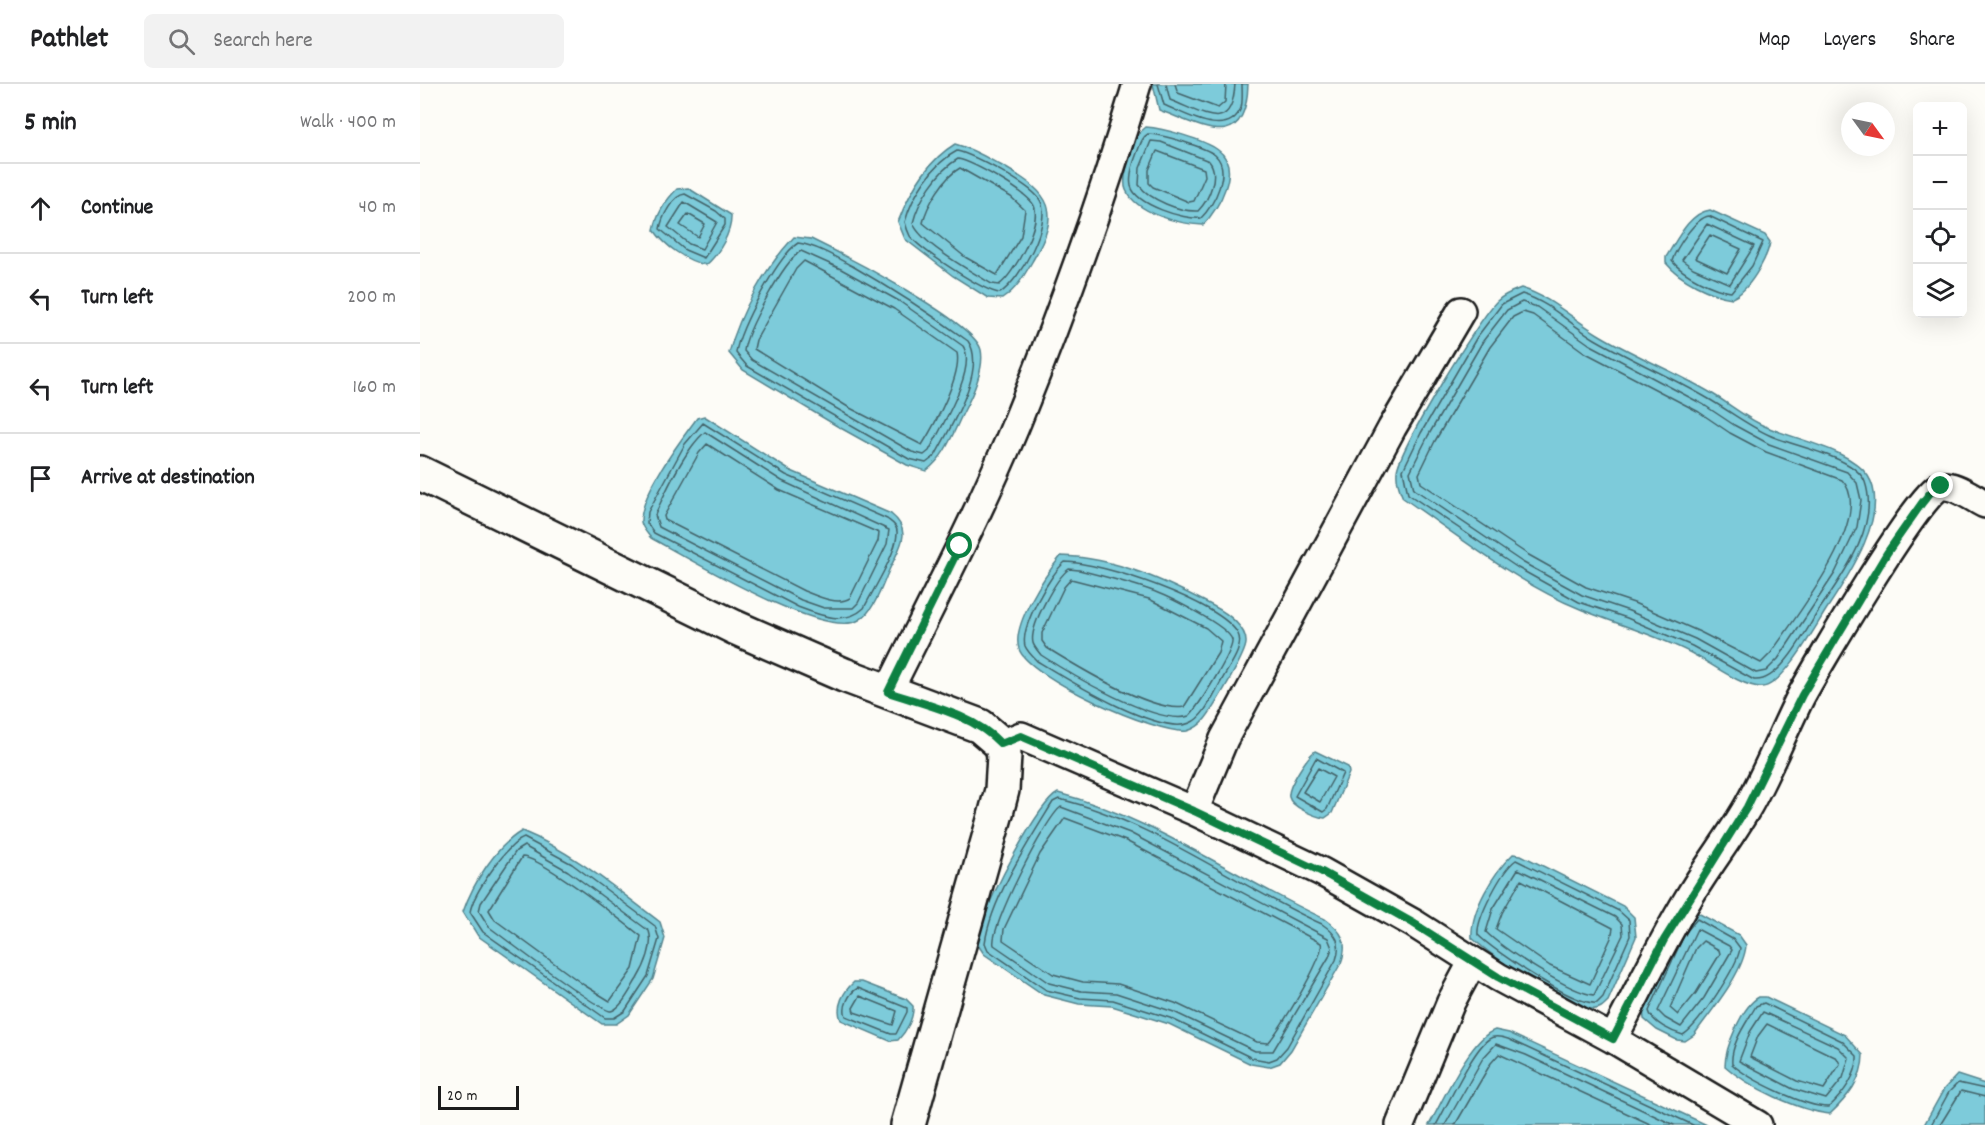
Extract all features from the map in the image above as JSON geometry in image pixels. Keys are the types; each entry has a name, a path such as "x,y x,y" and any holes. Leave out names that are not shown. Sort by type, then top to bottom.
{"street":[{"path":"888,692 951,566 1017,422 1114,161 1137,84"},
{"path":"1194,811 1224,739 1392,428 1461,311"},
{"path":"420,473 734,627 888,692 966,719 993,734 1001,744 1004,771 996,813 908,1125"},
{"path":"1613,1039 1664,940 1747,807 1802,695 1887,553 1930,493 1941,486 1951,487 1985,504"},
{"path":"1001,744 1021,736 1194,811 1322,872 1758,1125"},
{"path":"1400,1125 1451,1002 1473,961"}],"water":[{"path":"1153,84 1248,84 1245,106 1239,120 1230,128 1219,130 1191,123 1159,110"},
{"path":"1146,127 1194,139 1212,146 1225,157 1228,167 1226,188 1203,225 1171,220 1149,211 1139,205 1126,190 1126,167 1130,154 1134,142"},
{"path":"955,144 981,154 1021,177 1033,186 1047,205 1049,216 1042,243 1020,282 1002,299 988,298 953,276 905,239 898,222 920,178 936,159"},
{"path":"688,188 731,215 724,242 706,265 677,252 654,230 669,198 677,189"},
{"path":"1710,210 1765,235 1770,242 1756,274 1738,295 1732,298 1714,294 1696,286 1666,263 1666,257 1684,228 1696,216"},
{"path":"794,237 811,239 905,289 956,323 973,338 981,350 980,373 971,397 944,451 926,471 907,465 743,370 729,353 740,322 755,291 773,262"},
{"path":"1521,288 1561,308 1598,334 1697,385 1760,424 1848,458 1868,476 1874,491 1874,507 1871,525 1856,562 1799,653 1780,677 1771,684 1762,687 1745,683 1677,646 1555,598 1510,572 1403,498 1398,485 1397,471 1401,458 1425,412 1487,313 1499,299"},
{"path":"704,416 789,470 891,514 897,520 903,532 901,545 870,610 859,620 842,623 817,619 787,608 723,578 651,538 646,532 641,522 642,510 654,483 697,418"},
{"path":"1061,556 1101,561 1141,572 1215,607 1240,627 1245,637 1245,649 1205,719 1187,731 1149,724 1095,702 1068,688 1028,661 1019,649 1020,627 1031,600"},
{"path":"1315,751 1348,767 1349,773 1332,813 1325,818 1299,808 1289,797 1291,786 1298,772"},
{"path":"1058,793 1128,817 1161,833 1325,919 1336,928 1344,943 1341,963 1291,1050 1280,1063 1269,1067 1251,1064 1169,1024 1112,1006 1079,1004 1044,995 984,954 978,945 986,911 1027,832 1049,800"},
{"path":"522,831 576,860 660,922 665,938 653,979 629,1015 616,1024 602,1024 478,936 463,912 486,866 503,846"},
{"path":"1513,854 1521,855 1623,906 1634,917 1636,937 1608,1001 1601,1007 1594,1009 1580,1006 1548,991 1512,969 1472,938 1472,927 1479,904 1491,881"},
{"path":"1696,912 1739,935 1746,945 1744,956 1733,980 1694,1035 1685,1041 1677,1040 1657,1030 1644,1019 1643,1009 1654,990 1676,938"},
{"path":"854,982 862,982 906,999 913,1006 909,1024 898,1040 890,1041 841,1020 840,1004"},
{"path":"1759,997 1766,997 1845,1035 1863,1055 1860,1072 1853,1088 1830,1114 1804,1108 1775,1097 1747,1082 1725,1066 1728,1049 1736,1028 1747,1009"},
{"path":"1495,1030 1509,1033 1707,1125 1429,1125 1467,1057 1486,1035"},
{"path":"1957,1075 1985,1084 1985,1125 1924,1125 1944,1089"}],"route":[{"path":"960,546 888,692 966,719 993,734 1001,744 1021,736 1061,752 1194,811 1322,872 1413,923 1498,977 1613,1039 1652,961 1688,898 1747,807 1802,695 1887,553 1930,493 1941,486"}]}
